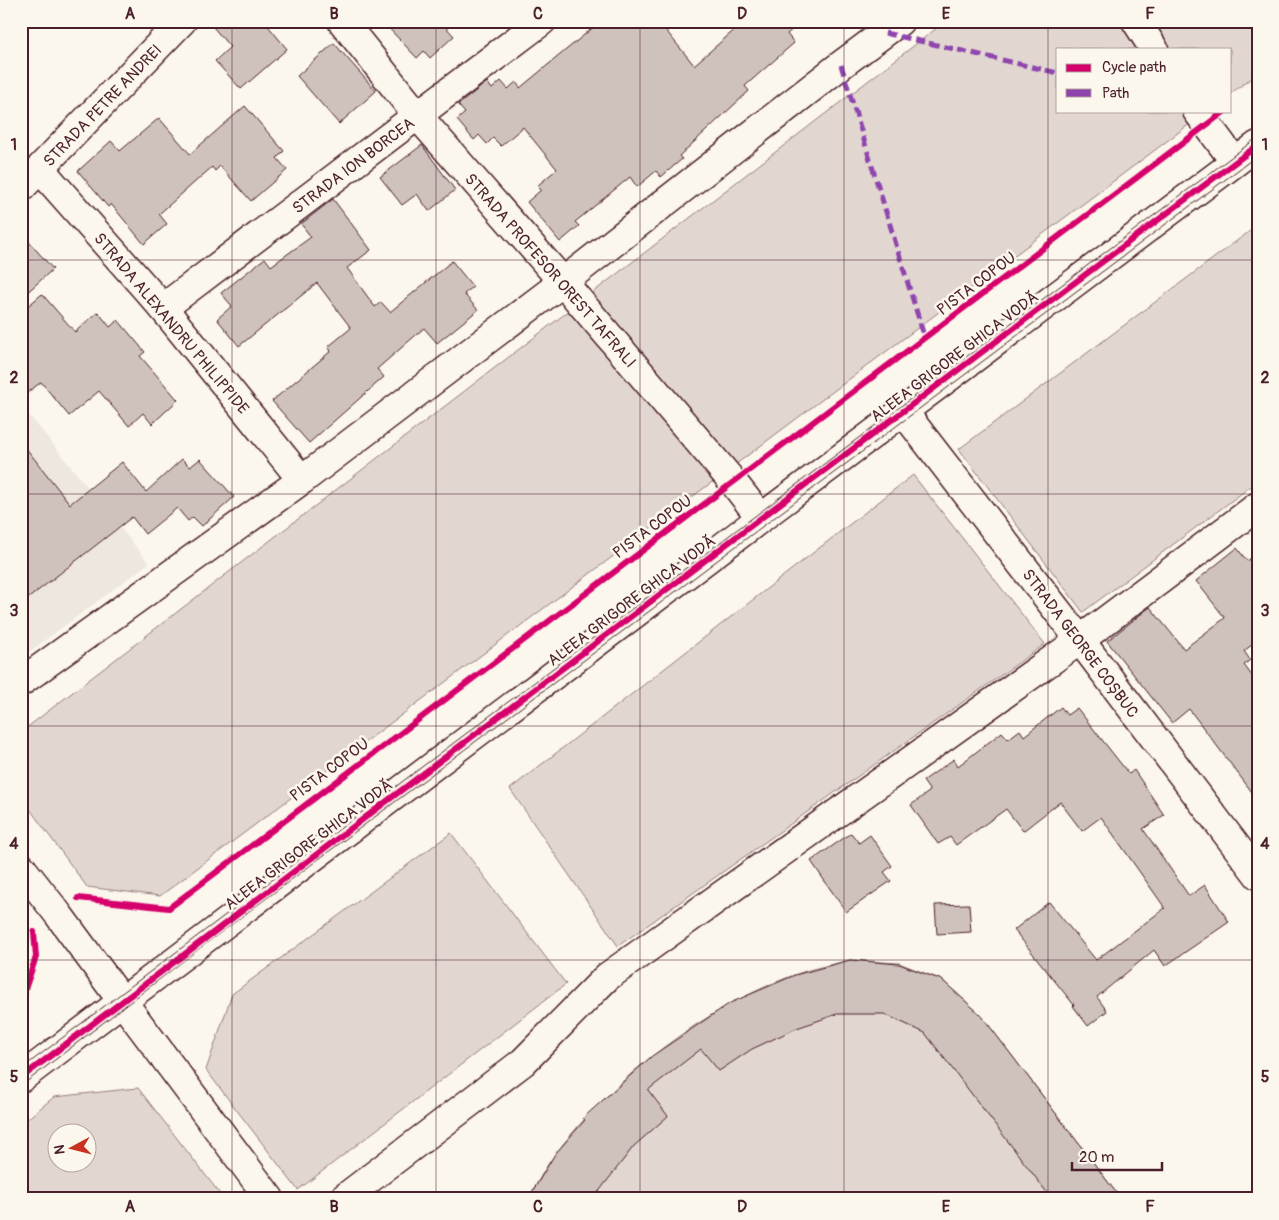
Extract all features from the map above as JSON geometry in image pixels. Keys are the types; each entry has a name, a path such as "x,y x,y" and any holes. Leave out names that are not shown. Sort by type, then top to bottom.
{"street":[{"name":"STRADA PETRE ANDREI","path":"31,178 182,21"},
{"name":"STRADA PROFESOR OREST TAFRALI","path":"342,21 418,116 563,282 733,482 761,518"},
{"name":"STRADA ION BORCEA","path":"163,308 542,21"},
{"path":"1136,21 1153,48"},
{"path":"21,682 302,480 563,282 841,65 887,25"},
{"path":"1198,112 1235,162"},
{"name":"ALEEA GRIGORE GHICA VODĂ","path":"21,1078 903,411 1258,146"},
{"name":"STRADA ALEXANDRU PHILIPPIDE","path":"31,178 163,308 302,480"},
{"name":"STRADA GEORGE COȘBUC","path":"903,411 1258,875"},
{"path":"343,1199 523,1062 607,977 1080,640 1258,506"},
{"path":"21,867 270,1199"}],"shaded area":[{"path":"946,21 1258,21 1258,73 1232,92 1232,48 1056,48 1056,112 1206,112 160,896 87,887 21,797 21,732"},
{"path":"1258,225 1258,481 1083,612 959,449"},
{"path":"21,405 149,563 21,658"},
{"path":"913,475 1045,644 618,946 510,789"},
{"path":"451,833 566,984 298,1190 206,1070 232,994"},
{"path":"850,960 899,963 942,980 981,1015 1121,1199 528,1199 552,1158 580,1125 606,1097 663,1048 726,1006 760,989 815,968"},
{"path":"138,1088 224,1199 21,1199 21,1124 54,1097"}],"building":[{"path":"208,21 264,21 287,49 241,89 215,61 230,47"},
{"path":"382,21 440,21 454,36 430,58 424,51 417,58"},
{"path":"601,21 658,21 694,65 745,21 802,21 787,34 794,43 745,86 749,91 679,156 682,159 661,177 656,171 637,187 630,177 575,222 579,226 560,242 527,202 541,190 537,186 557,169 523,127 501,146 493,138 487,144 479,135 474,140 457,120 465,113 458,105 487,82 492,89 501,81 508,89 516,82 520,88"},
{"path":"334,43 376,91 339,124 297,76"},
{"path":"245,106 284,151 277,158 287,170 251,201 220,166 215,171 212,167 159,214 167,224 144,244 111,204 108,207 78,171 111,141 120,151 159,118 190,154"},
{"path":"422,145 455,190 429,211 417,194 402,205 380,177"},
{"path":"333,199 371,250 347,268 375,307 381,302 390,312 452,261 473,287 464,294 478,310 437,343 424,328 377,369 384,377 309,443 272,401 331,351 328,347 351,328 317,283 239,346 217,319 232,306 221,293 265,258 271,266 311,237 301,224"},
{"path":"21,233 53,269 21,298"},
{"path":"42,294 75,332 98,312 110,327 118,320 145,352 140,356 178,400 152,424 143,413 129,426 99,391 69,416 41,382 21,398 21,312"},
{"path":"21,442 70,504 122,462 146,492 182,459 190,467 200,459 234,497 202,526 193,517 188,521 177,508 145,534 132,517 21,604"},
{"path":"1237,548 1247,561 1258,553 1258,640 1244,651 1250,660 1244,665 1258,684 1258,800 1189,709 1172,723 1107,641 1150,607 1184,649 1225,618 1196,581"},
{"path":"1061,707 1067,715 1077,708 1129,774 1134,770 1164,815 1143,829 1189,896 1205,885 1229,922 1165,966 1154,950 1097,997 1107,1011 1088,1026 1074,1005 1014,930 1049,902 1096,960 1165,908 1101,817 1082,831 1060,802 1023,831 1006,809 956,845 950,837 938,844 911,805 930,791 923,781 954,759 958,766 1002,732 1008,739 1020,730 1024,736"},
{"path":"851,833 859,843 870,835 892,866 884,872 891,881 846,912 811,861"},
{"path":"969,904 971,932 937,934 935,905"},
{"path":"850,960 899,964 942,980 981,1015 1121,1199 1052,1199 925,1033 884,1014 837,1014 797,1028 752,1049 719,1071 701,1049 648,1090 668,1116 634,1146 593,1199 528,1199 555,1154 585,1120 583,1118 652,1056 730,1003 795,975"}],"tram line":[{"path":"21,1069 1258,137"},
{"path":"21,1086 204,945 1258,155"}],"marked path":[{"path":"885,33 1056,73"},
{"path":"841,65 925,339"}],"cycle path":[{"name":"PISTA COPOU","path":"78,898 169,908 1224,112"},
{"path":"21,1078 1258,145"},
{"path":"21,1019 25,989 36,957 34,932"}]}
